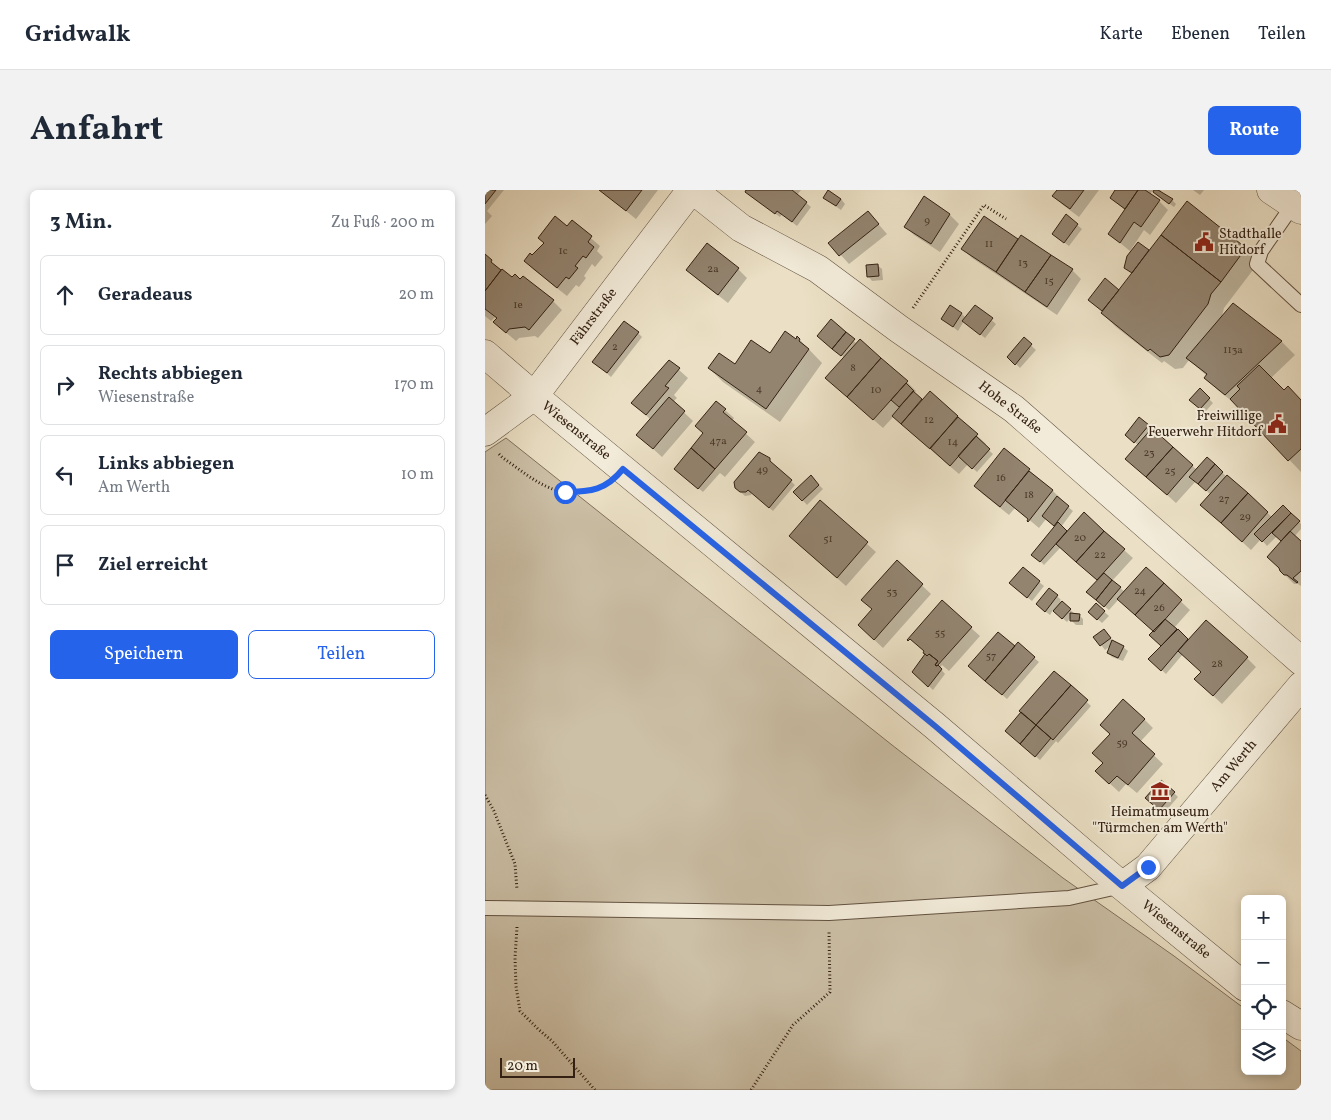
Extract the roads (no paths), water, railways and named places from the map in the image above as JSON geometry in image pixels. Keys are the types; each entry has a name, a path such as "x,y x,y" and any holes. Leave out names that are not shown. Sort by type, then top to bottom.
{"street":[{"name":"Hohe Straße","path":"692,190 741,228 818,269 899,329 1014,409 1301,661"},
{"name":"Fährstraße","path":"491,442 534,396 692,190"},
{"path":"1271,190 1297,208"},
{"name":"Wiesenstraße","path":"485,354 935,726 1122,886 1243,985"},
{"name":"Am Werth","path":"1122,886 1148,867 1301,686"},
{"path":"1286,1017 1301,1026"}],"lane":[{"path":"1297,208 1261,250 1257,264 1301,305"},
{"path":"485,908 829,913 1069,898 1122,886"}],"place":[{"name":"Stadthalle Hitdorf","path":"1204,242"},
{"name":"Freiwillige Feuerwehr Hitdorf","path":"1277,424"},
{"name":"Heimatmuseum \"Türmchen am Werth\"","path":"1160,791"}]}
